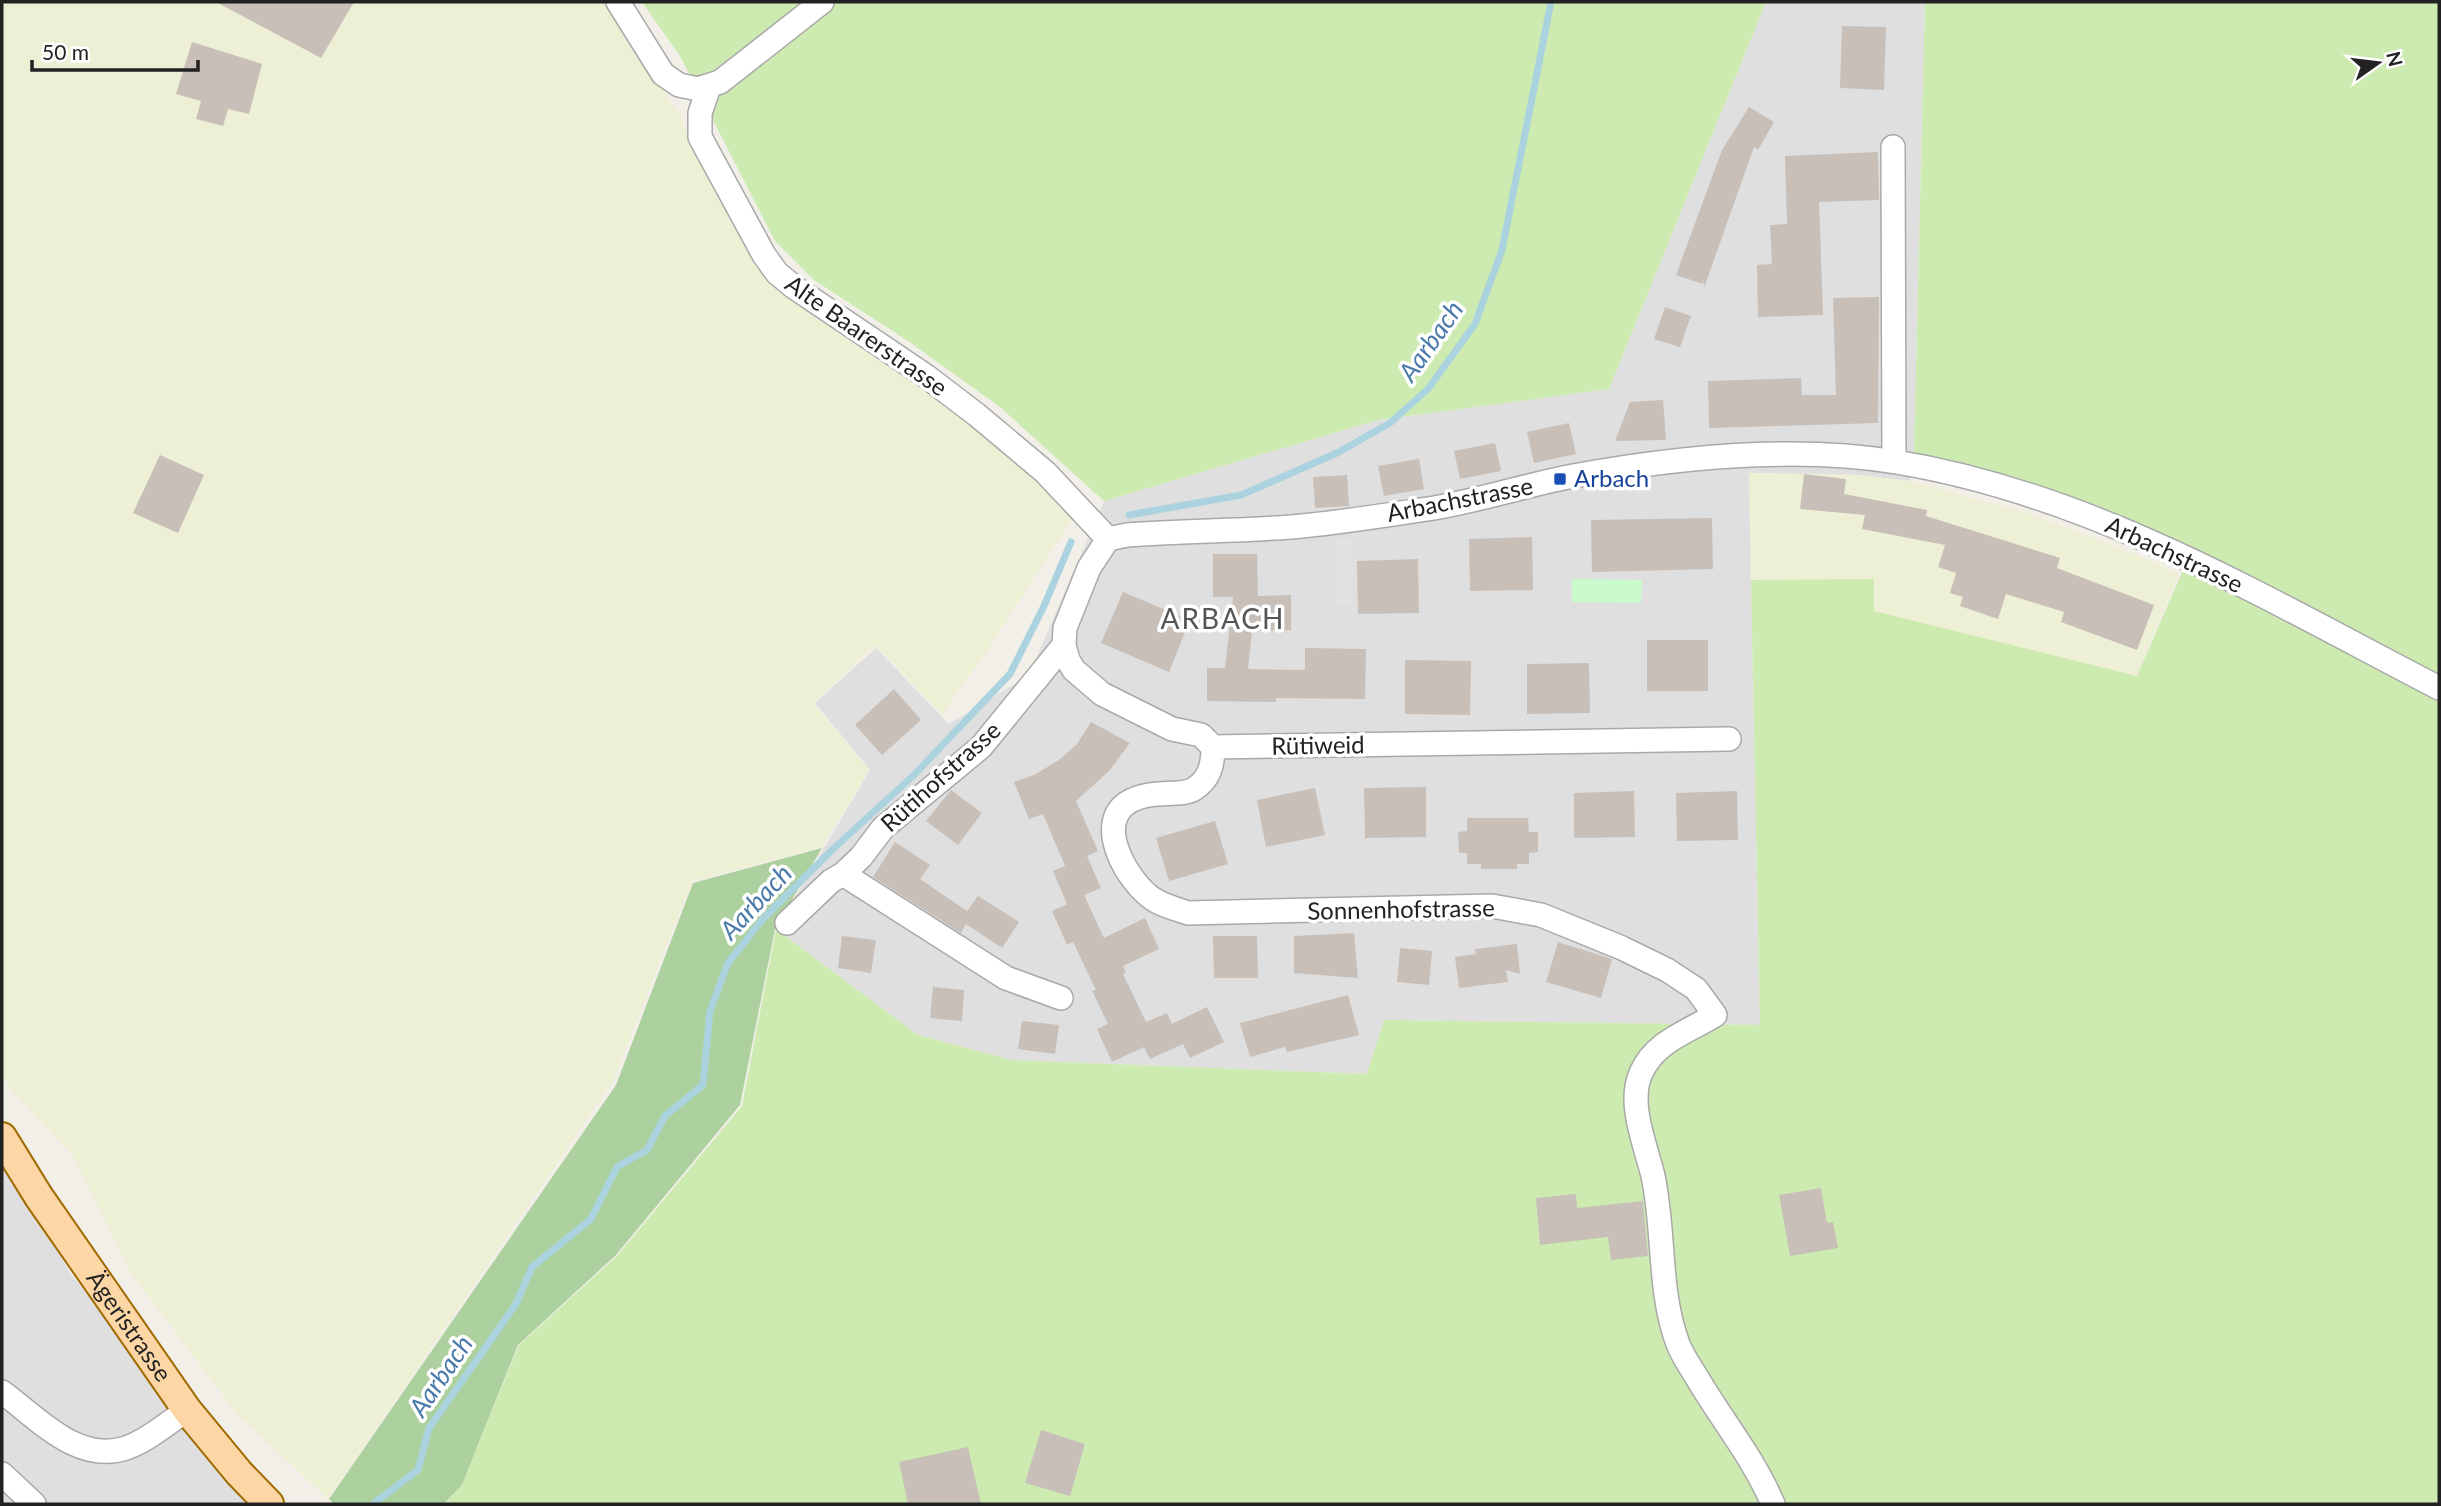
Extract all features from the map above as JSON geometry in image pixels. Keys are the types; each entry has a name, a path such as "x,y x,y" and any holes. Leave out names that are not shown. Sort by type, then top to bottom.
{"main road":[{"name":"Ägeristrasse","path":"2,1137 39,1197 187,1410 239,1473 269,1504"}],"street":[{"path":"618,2 663,74 688,88 709,87 720,82 822,2"},
{"name":"Alte Baarerstrasse","path":"709,87 700,113 701,136 764,255 777,273 794,288 926,376 977,415 1045,472 1108,539"},
{"path":"1893,147 1894,461"},
{"name":"Arbachstrasse","path":"1108,539 1127,535 1338,522 1440,507 1570,477 1732,457 1815,455 1894,461 1978,479 2104,522 2215,570 2439,688"},
{"path":"1064,645 1065,628 1089,568 1108,539"},
{"name":"Rütiweid","path":"1064,645 1074,670 1102,694 1172,729 1201,735 1213,747 1729,739"},
{"name":"Rütihofstrasse","path":"787,923 861,857 884,828 981,747 1064,645"},
{"name":"Sonnenhofstrasse","path":"1213,747 1213,766 1205,780 1192,790 1146,794 1125,805 1115,822 1115,849 1129,876 1153,900 1188,913 1492,906 1541,915 1622,948 1667,970 1696,989 1715,1015 1668,1040 1653,1055 1640,1073 1636,1104 1653,1178 1669,1316 1679,1348 1753,1463 1773,1504"},
{"path":"843,874 1006,978 1061,998"},
{"path":"2,1392 71,1444 100,1452 126,1448 187,1410"},
{"path":"2,1474 34,1504"}],"shaded area":[{"name":"Aarbach","path":"1766,2 1925,2 1914,452 1910,481 1858,475 1749,473 1760,1025 1384,1020 1368,1074 1012,1060 918,1035 776,929 870,770 815,703 876,648 949,724 1029,675 1104,501 1378,420 1609,389"},
{"path":"1336,540 1352,540 1353,605 1336,605"},
{"path":"2,1158 71,1274 256,1504 2,1504"}],"green space":[{"path":"2,2 604,2 678,112 745,246 771,281 969,419 1077,512 985,654 942,714 875,645 813,703 869,770 822,847 692,881 613,1081 328,1499 237,1414 131,1273 73,1156 10,1089 2,1072"},
{"path":"642,2 1766,2 1609,389 1378,420 1104,501 1000,407 908,341 814,280 775,241 680,56"},
{"path":"1925,2 2439,2 2439,1504 445,1504 462,1485 519,1345 617,1256 742,1106 776,929 918,1035 1012,1060 1367,1074 1384,1020 1760,1025 1751,580 1874,579 1874,611 2137,676 2193,547 2070,498 1914,452"},
{"path":"1749,473 1858,475 1910,481 2031,514 2179,573 2137,676 1873,611 1873,579 1751,580"},
{"path":"1572,579 1642,580 1641,603 1572,602"},
{"path":"822,848 775,929 740,1105 616,1255 518,1345 462,1485 444,1504 334,1504 329,1499 616,1085 693,883"}],"building":[{"path":"216,2 354,2 321,58"},
{"path":"1842,26 1886,27 1884,90 1840,88"},
{"path":"192,42 262,64 249,114 228,109 223,126 196,119 201,101 176,94"},
{"path":"1749,107 1774,122 1758,150 1754,147 1704,288 1704,280 1703,284 1676,275 1722,150"},
{"path":"1878,152 1879,200 1819,202 1823,315 1758,317 1757,265 1772,264 1770,225 1787,224 1785,156"},
{"path":"1879,297 1878,423 1709,428 1708,381 1801,378 1802,395 1836,395 1833,298"},
{"path":"1665,307 1691,316 1680,347 1654,339"},
{"path":"1663,400 1666,440 1615,441 1630,402"},
{"path":"1569,423 1576,454 1534,463 1527,432"},
{"path":"1495,443 1501,471 1460,479 1454,451"},
{"path":"160,455 204,475 178,533 133,513"},
{"path":"1419,459 1424,489 1384,496 1378,466"},
{"path":"1804,474 1846,479 1844,494 1927,510 1926,516 2060,558 2057,568 2154,605 2137,650 2061,622 2064,612 2006,594 1998,619 1960,606 1963,597 1950,593 1956,573 1938,567 1945,545 1862,529 1865,515 1800,509"},
{"path":"1347,475 1349,506 1315,508 1313,477"},
{"path":"1712,518 1713,569 1592,572 1591,520"},
{"path":"1532,537 1533,590 1470,591 1469,539"},
{"path":"1213,554 1257,554 1258,596 1291,595 1291,630 1252,631 1248,669 1305,670 1305,648 1366,649 1365,699 1276,698 1276,702 1207,701 1207,668 1225,668 1233,597 1213,597"},
{"path":"1418,559 1419,613 1358,614 1357,561"},
{"path":"1123,592 1190,620 1169,672 1101,643"},
{"path":"1647,640 1708,640 1708,691 1647,691"},
{"path":"1405,660 1471,661 1470,715 1405,714"},
{"path":"1589,663 1590,713 1527,714 1527,664"},
{"path":"894,689 921,720 882,755 855,725"},
{"path":"1091,722 1130,743 1109,771 1076,801 1098,851 1087,856 1101,888 1084,895 1104,938 1145,918 1159,949 1123,966 1126,973 1123,974 1146,1022 1167,1013 1172,1024 1207,1007 1224,1042 1190,1058 1183,1044 1150,1059 1144,1047 1112,1062 1097,1029 1108,1024 1092,991 1096,990 1073,942 1067,945 1052,911 1067,904 1053,871 1065,866 1043,814 1029,819 1014,782 1036,774 1059,760 1077,744"},
{"path":"1426,787 1426,837 1365,838 1364,788"},
{"path":"1315,788 1325,835 1266,847 1257,800"},
{"path":"951,790 982,813 958,845 926,821"},
{"path":"1634,791 1635,837 1574,838 1574,793"},
{"path":"1737,791 1738,840 1677,841 1676,793"},
{"path":"1467,818 1528,818 1529,832 1538,832 1538,852 1529,853 1529,864 1517,864 1517,869 1481,869 1481,864 1467,864 1467,853 1459,853 1458,832 1467,831"},
{"path":"1215,821 1228,864 1169,881 1156,838"},
{"path":"895,842 930,865 920,879 967,911 978,896 1019,922 1002,948 966,924 961,933 873,877"},
{"path":"1354,933 1358,978 1294,973 1294,936"},
{"path":"842,936 876,940 871,973 838,968"},
{"path":"1213,936 1257,936 1258,978 1214,978"},
{"path":"1558,942 1612,959 1601,998 1546,982"},
{"path":"1517,944 1520,974 1506,970 1508,982 1459,988 1455,957 1476,954 1475,949"},
{"path":"1400,948 1432,951 1429,985 1397,982"},
{"path":"933,987 964,990 962,1021 930,1018"},
{"path":"1348,995 1359,1035 1287,1052 1285,1047 1250,1057 1240,1023"},
{"path":"1022,1021 1059,1025 1055,1054 1018,1049"},
{"path":"1821,1188 1827,1223 1833,1222 1838,1248 1790,1256 1779,1195"},
{"path":"1576,1194 1577,1208 1643,1201 1648,1256 1611,1260 1608,1237 1540,1245 1536,1198"},
{"path":"1041,1430 1085,1444 1070,1496 1025,1483"},
{"path":"968,1447 981,1504 908,1504 899,1462"}],"waterway":[{"name":"Aarbach","path":"1129,515 1241,495 1337,453 1390,423 1428,389 1475,324 1502,250 1551,2"},
{"name":"Aarbach","path":"373,1504 418,1470 429,1428 516,1304 532,1267 591,1219 617,1167 647,1150 665,1116 703,1085 710,1011 728,963 762,920 833,849 914,775 1010,674 1044,606 1071,542"}],"place":[{"name":"Arbach","path":"1560,479"}],"district":[{"name":"ARBACH","path":"1223,619"}]}
